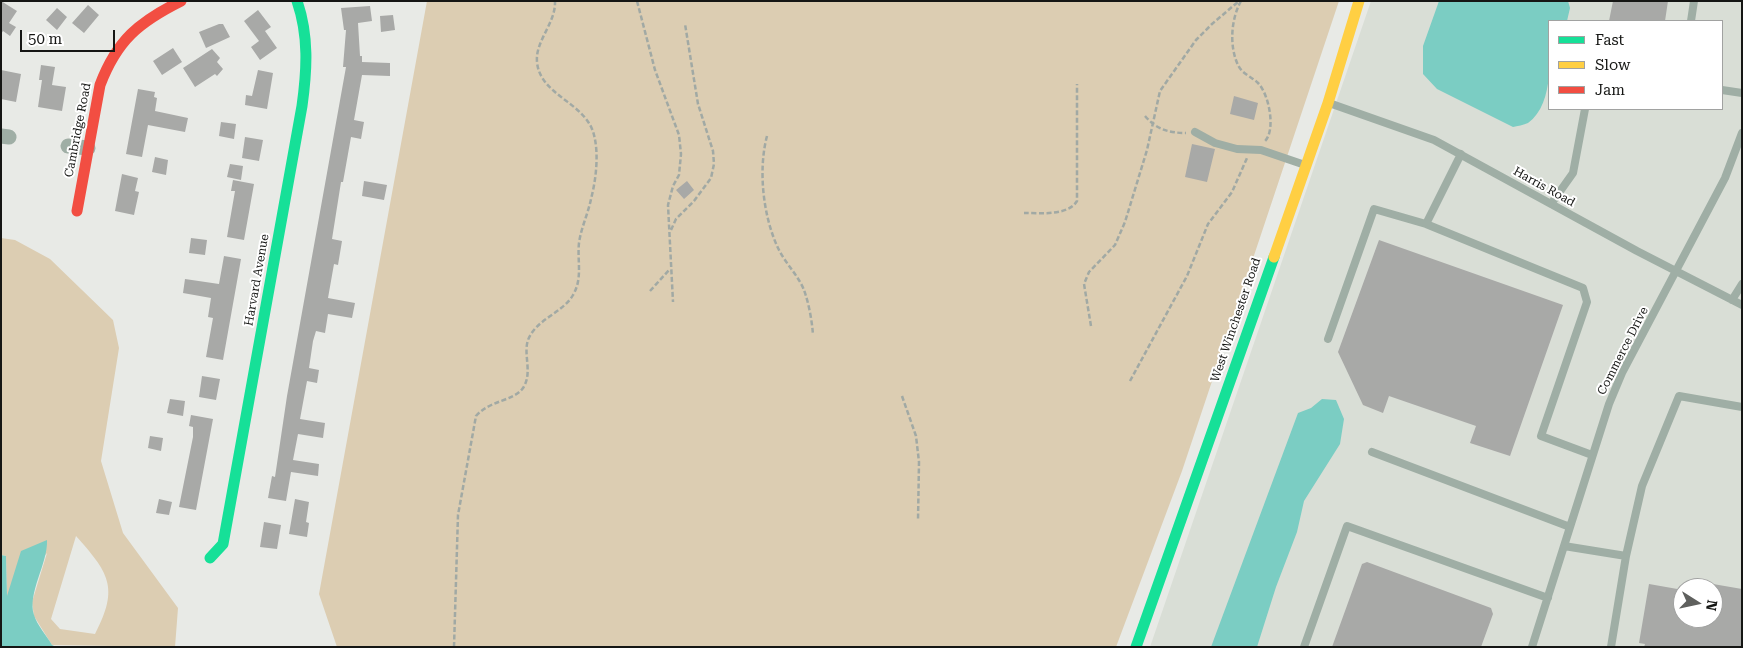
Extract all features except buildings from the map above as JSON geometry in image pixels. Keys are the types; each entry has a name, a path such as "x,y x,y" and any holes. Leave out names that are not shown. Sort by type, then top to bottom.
{"street":[{"name":"Cambridge Road","path":"76,211 100,84 112,55 138,24 181,1"},
{"name":"Harvard Avenue","path":"210,558 223,544 302,106 308,64 306,34 297,1"},
{"name":"West Winchester Road","path":"1136,647 1185,513 1328,103 1359,1"},
{"path":"68,146 88,148"}],"lane":[{"path":"1690,20 1694,1"},
{"path":"1723,90 1742,93"},
{"name":"Harris Road","path":"1328,103 1434,140 1742,305"},
{"path":"1551,204 1573,173 1585,110"},
{"path":"1195,132 1215,143 1237,149 1261,150 1305,165"},
{"name":"Commerce Drive","path":"1532,647 1608,404 1622,373 1725,178 1742,133"},
{"path":"1426,224 1461,154"},
{"path":"1328,339 1374,209 1426,224 1583,288 1587,302 1541,436 1592,455"},
{"path":"1732,300 1742,284"},
{"path":"1611,647 1626,556 1642,486 1679,396 1742,408"},
{"path":"1372,452 1570,526"},
{"path":"1304,647 1347,526 1548,598"},
{"path":"1564,546 1626,556"}],"path":[{"path":"454,647 458,515 474,422 481,410 488,405 515,395 524,386 528,377 528,339 533,330 574,294 580,275 579,242 595,182 594,135 586,117 550,86 542,76 537,63 538,53 554,15 555,1"},
{"path":"637,1 655,70 679,135 681,154 679,175 673,186 668,205 673,302"},
{"path":"1092,326 1084,284 1085,278 1111,250 1125,222 1160,91 1169,75 1196,40 1240,1"},
{"path":"1130,381 1187,276 1208,224 1232,192 1243,163 1253,150 1267,140 1270,134 1270,107 1265,92 1258,83 1238,67 1233,25 1240,1"},
{"path":"669,234 676,219 711,178 714,164 713,151 698,104 685,24"},
{"path":"1024,213 1066,211 1073,207 1077,201 1077,84"},
{"path":"1145,116 1152,125 1173,133 1195,132"},
{"path":"767,136 761,160 761,175 770,224 778,247 804,290 813,335"},
{"path":"650,291 665,277 671,268"},
{"path":"902,396 916,436 919,462 918,521"}],"shaded area":[{"path":"427,1 1339,1 1182,471 1116,647 337,647 319,594"},
{"path":"1371,1 1742,1 1742,647 1150,647"},
{"path":"1,238 15,240 50,259 113,320 119,348 101,461 123,533 178,608 175,647 52,645 34,616 32,602 47,553 7,598 6,556 1,555","holes":["76,536 103,570 107,581 107,604 95,634 60,629 51,619"]}],"water":[{"path":"1439,1 1568,1 1570,8 1567,20 1548,20 1547,90 1537,114 1528,123 1523,125 1513,127 1437,89 1423,74 1423,46"},
{"path":"1322,399 1336,400 1344,419 1340,444 1304,501 1297,532 1276,587 1257,647 1211,647 1298,413 1311,408"},
{"path":"47,540 44,559 33,597 33,606 37,623 52,645 56,647 1,647 1,555 6,556 7,596 21,551"}],"traffic: fast":[{"path":"210,558 223,544 302,106 306,53 304,27 297,1"},
{"path":"1136,647 1274,257"}],"traffic: slow":[{"path":"1274,257 1328,103 1359,1"}],"traffic: jam":[{"path":"77,211 100,85 107,69 122,44 131,34 153,17 181,1"}]}
